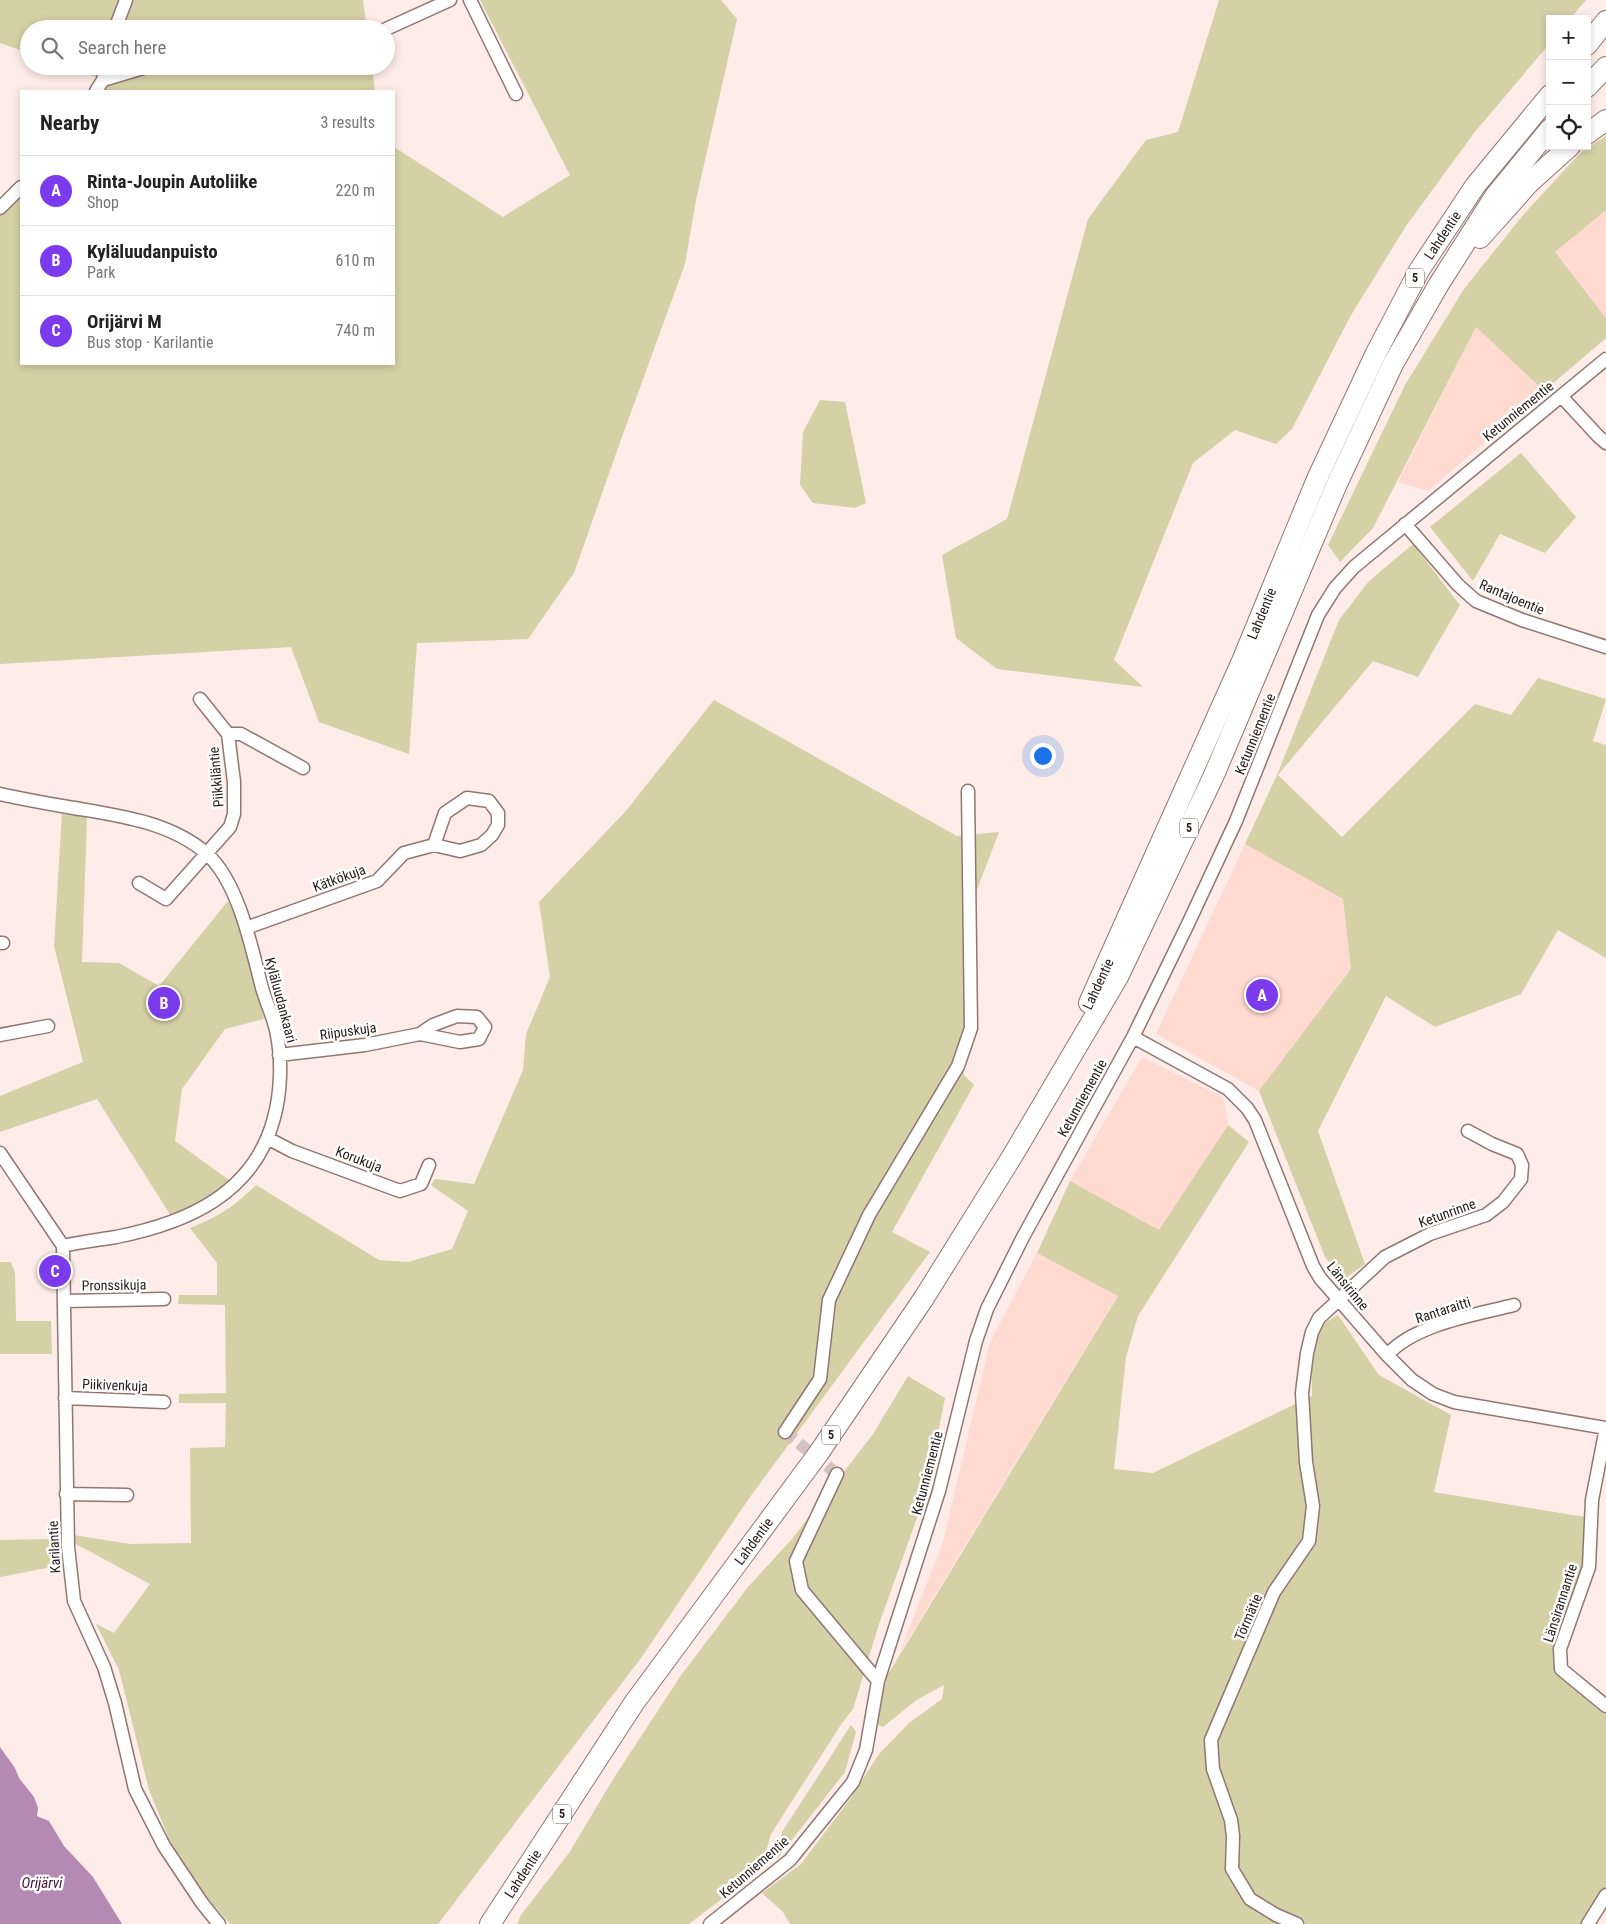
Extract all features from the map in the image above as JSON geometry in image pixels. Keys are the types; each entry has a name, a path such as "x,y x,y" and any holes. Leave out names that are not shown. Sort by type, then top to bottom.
{"highway":[{"path":"1591,40 1606,21"},
{"path":"1591,53 1606,38"},
{"path":"1591,83 1606,67"},
{"name":"Lahdentie","path":"1013,1156 1104,973 1242,661 1317,479 1376,353 1420,269 1475,186 1546,100"},
{"path":"1591,131 1606,120"},
{"name":"Lahdentie","path":"490,1924 634,1703 824,1446 924,1298 1013,1156 1118,977 1218,766 1336,486 1393,364 1439,284 1495,196 1546,134"},
{"path":"1439,284 1529,183 1566,150"}],"street":[{"path":"118,20 126,0"},
{"path":"395,25 450,0"},
{"path":"470,0 516,94"},
{"path":"97,90 104,75"},
{"path":"103,80 120,75"},
{"path":"0,208 20,188"},
{"name":"Ketunniementie","path":"710,1924 790,1860 853,1782 866,1750 878,1681 939,1491 976,1341 987,1309 1027,1229 1133,1037 1188,926 1236,821 1318,615 1334,588 1354,567 1606,359"},
{"path":"1561,396 1606,443"},
{"name":"Rantajoentie","path":"1405,524 1458,586 1476,601 1522,620 1606,647"},
{"name":"Piikkiläntie","path":"139,883 166,899 230,827 234,814 234,782 228,734 200,699"},
{"path":"228,734 241,734 303,768"},
{"path":"786,1432 820,1379 829,1300 833,1291 869,1215 958,1066 971,1028 968,790"},
{"name":"Kyläluudankaari","path":"0,794 121,816 177,834 207,854 230,887 246,928 263,993 277,1035 279,1055 277,1106 268,1139 249,1172 221,1197 196,1212 159,1226 63,1246"},
{"name":"Kätkökuja","path":"246,928 377,881 404,853 434,845 460,851 481,845 492,835 498,825 498,813 488,801 466,798 445,813 434,845"},
{"path":"0,1035 48,1026"},
{"name":"Riipuskuja","path":"279,1055 365,1045 420,1034"},
{"name":"Länsirinne","path":"1133,1037 1228,1089 1247,1108 1255,1120 1313,1266 1320,1278 1386,1355 1412,1380 1434,1394 1454,1402 1606,1428"},
{"name":"Ketunrinne","path":"1338,1299 1385,1257 1403,1246 1430,1234 1486,1215 1503,1202 1521,1179 1522,1164 1517,1154 1492,1144 1468,1131"},
{"name":"Korukuja","path":"268,1139 292,1151 400,1191 421,1184 429,1165"},
{"path":"0,1153 63,1246"},
{"name":"Karilantie","path":"63,1246 66,1494 69,1569 74,1602 104,1667 115,1702 136,1789 164,1846 202,1903 219,1924"},
{"name":"Pronssikuja","path":"65,1301 164,1299"},
{"name":"Törmätie","path":"1297,1924 1276,1915 1250,1899 1232,1869 1233,1836 1231,1820 1213,1769 1211,1740 1274,1592 1309,1541 1313,1506 1306,1462 1302,1393 1312,1332 1319,1318 1338,1299"},
{"name":"Rantaraitti","path":"1386,1355 1410,1337 1441,1324 1514,1304"},
{"name":"Piikivenkuja","path":"65,1398 164,1402"},
{"name":"Länsirannantie","path":"1606,1428 1592,1500 1589,1567 1560,1649 1560,1668 1606,1706"},
{"path":"837,1474 796,1561 802,1590 878,1681"},
{"path":"66,1494 128,1495"},
{"path":"1588,1924 1606,1895"}],"shaded area":[{"path":"0,0 363,0 366,20 20,20 20,50 0,43"},
{"path":"480,0 721,0 737,19 696,200 685,264 574,573 528,639 417,643 409,754 319,722 291,647 0,664 0,208 20,188 20,365 395,365 395,148 503,217 570,175"},
{"path":"1219,0 1586,0 1573,15 1546,15 1546,48 1474,133 1406,226 1350,317 1292,429 1276,444 1235,430 1193,463 1114,660 1143,687 997,669 956,638 942,555 1007,519 1088,219 1146,140 1178,132"},
{"path":"90,75 373,75 375,90 97,90 103,80"},
{"path":"1606,136 1606,210 1555,252 1606,318 1606,338 1544,391 1476,327 1373,528 1340,562 1328,545 1405,385 1464,289 1523,215 1580,153 1585,150 1591,150 1591,146"},
{"path":"1606,209 1606,318 1555,252"},
{"path":"1476,327 1544,391 1428,491 1398,482"},
{"path":"820,400 845,402 866,503 855,508 813,503 800,485 803,432"},
{"path":"1521,453 1576,517 1545,553 1500,534 1473,581 1430,527"},
{"path":"1413,544 1460,605 1418,677 1373,661 1278,775 1342,837 1475,704 1511,715 1538,678 1606,699 1593,741 1606,745 1606,958 1558,930 1521,994 1435,1027 1386,996 1318,1131 1365,1264 1343,1280 1325,1257 1259,1091 1351,969 1343,899 1245,844 1277,775 1339,620 1369,581"},
{"path":"714,700 957,836 999,832 970,908 964,1075 974,1085 892,1232 930,1252 750,1497 641,1658 438,1924 230,1924 206,1896 172,1846 149,1790 119,1670 96,1624 114,1633 150,1584 74,1543 74,1535 130,1544 191,1543 190,1448 225,1447 226,1403 179,1403 179,1394 226,1393 225,1305 178,1304 179,1295 217,1295 217,1263 190,1228 226,1210 256,1185 379,1260 408,1262 452,1249 468,1211 431,1185 435,1179 474,1184 523,1070 526,1034 550,977 539,902 625,812"},
{"path":"62,814 87,817 82,962 119,963 159,986 228,901 239,924 264,1019 225,1029 182,1089 175,1141 233,1183 221,1193 171,1216 97,1099 0,1132 0,1096 83,1062 54,946"},
{"path":"1245,844 1343,899 1351,969 1259,1091 1156,1034"},
{"path":"1142,1057 1223,1097 1228,1125 1159,1230 1070,1181"},
{"path":"1228,1125 1249,1142 1138,1316 1126,1357 1114,1469 1153,1473 1312,1396 1312,1360 1315,1341 1322,1326 1338,1315 1379,1375 1451,1415 1434,1492 1591,1518 1589,1558 1561,1669 1606,1706 1606,1895 1600,1907 1598,1924 790,1924 783,1912 762,1893 801,1864 850,1799 879,1754 909,1723 942,1699 944,1685 915,1701 883,1727 878,1725 877,1719 887,1676 1118,1296 1037,1253 1070,1181 1159,1230"},
{"path":"1037,1253 1118,1295 899,1654 943,1542 990,1342"},
{"path":"0,1262 11,1262 15,1273 16,1321 51,1321 52,1354 0,1354"},
{"path":"908,1376 945,1398 921,1507 879,1624 853,1709 842,1723 771,1834 761,1869 689,1924 517,1924 521,1915 569,1853 615,1776 682,1674 748,1587 792,1539 873,1434"},
{"path":"51,1539 52,1567 0,1577 0,1540"},
{"path":"851,1725 856,1732 845,1772 777,1859 782,1832"}],"water":[{"name":"Orijärvi","path":"0,1747 15,1768 19,1778 34,1797 38,1808 37,1816 49,1821 64,1846 93,1877 122,1924 0,1924"}],"tunnel":[{"path":"785,1432 837,1474"}],"place":[{"name":"Rinta-Joupin Autoliike","path":"1262,995"},
{"name":"Kyläluudanpuisto","path":"164,1003"},
{"name":"Orijärvi M","path":"55,1271"}]}
